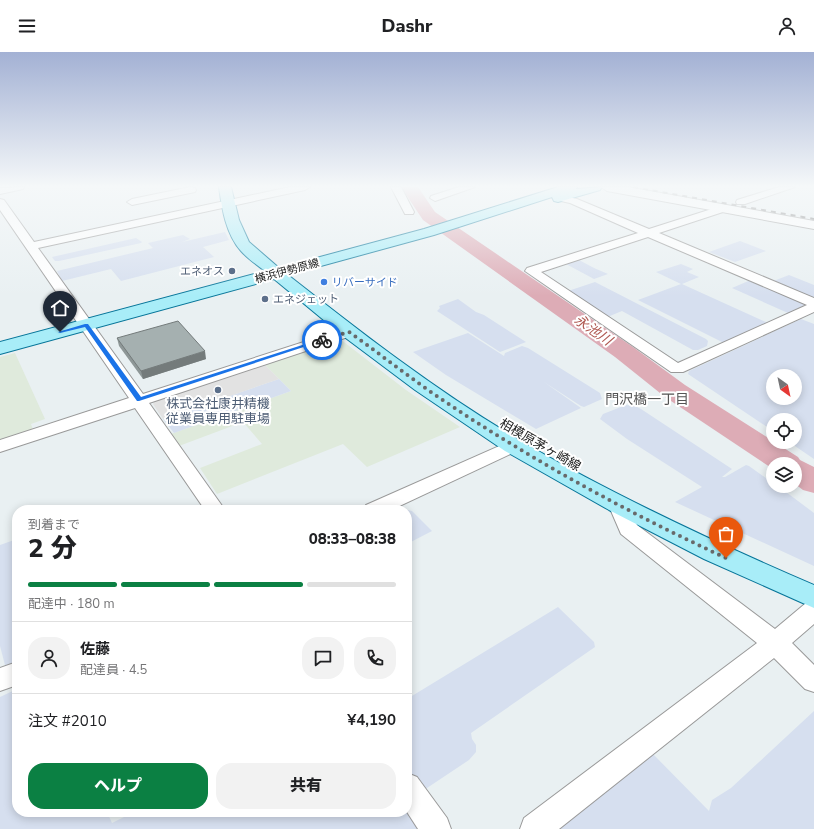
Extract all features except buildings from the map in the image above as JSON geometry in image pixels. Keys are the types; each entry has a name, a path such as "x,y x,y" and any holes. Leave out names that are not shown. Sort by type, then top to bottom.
{"main road":[{"path":"233,223 283,272"},
{"path":"427,232 443,223"},
{"name":"横浜伊勢原線","path":"0,348 351,254 455,223"},
{"path":"427,232 467,227 477,223"},
{"name":"相模原茅ヶ崎線","path":"283,272 349,332 422,386 513,446 618,504 713,552 814,597"},
{"name":"相模原茅ヶ崎線","path":"283,272 434,380 509,428 625,492 814,582"}],"street":[{"path":"15,223 212,505"},
{"path":"31,246 137,223"},
{"path":"625,223 814,303"},
{"path":"678,223 531,271 677,369 814,307"},
{"path":"0,446 349,332"},
{"path":"384,505 513,446"},
{"path":"618,504 628,529 774,643 814,681"},
{"path":"535,829 774,643 814,610"},
{"path":"0,680 12,674"},
{"path":"412,794 436,829"}],"shaded area":[{"path":"225,232 229,240 203,247 214,257 121,281 111,269 62,281 57,271 174,243 153,248 148,243 183,235 190,239 182,242"},
{"path":"136,238 142,242 59,261 55,261 52,257"},
{"path":"740,241 766,251 735,262 709,252"},
{"path":"579,260 608,274 594,279 566,264"},
{"path":"681,264 693,269 687,272 699,277 682,284 768,323 724,343 638,300 681,284 656,272"},
{"path":"789,275 814,285 814,300 771,282"},
{"path":"753,279 809,303 788,313 732,288"},
{"path":"595,282 706,339 708,341 707,346 698,350 693,350 622,311 605,318 568,291"},
{"path":"458,299 476,312 484,315 526,342 500,352 437,311 440,308 439,306"},
{"path":"801,319 814,324 814,459 799,449 802,449 802,413 766,413 766,426 688,374 689,371"},
{"path":"468,333 504,356 505,353 522,346 528,348 600,393 602,399 584,407 544,382 581,408 536,429 446,375 413,352"},
{"path":"340,339 406,390 460,427 367,467 343,444 217,494 200,468 262,444 243,422 179,446 171,434 291,391 264,364"},
{"path":"15,353 45,419 31,424 33,430 0,441 0,357"},
{"name":"株式会社康井精機 従業員専用駐車場","path":"264,364 279,379 163,419 153,404 155,400"},
{"path":"279,379 291,391 174,433 163,419"},
{"path":"626,405 635,406 732,469 722,477 725,477 746,465 766,478 766,493 787,493 814,513 814,566 675,502 702,487 627,439 600,419 603,414"},
{"path":"412,511 432,531 412,541"},
{"path":"12,541 12,666 6,669 0,646 0,545"},
{"path":"558,607 594,642 595,647 471,733 472,739 476,745 476,752 469,760 421,792 412,778 412,696"},
{"path":"12,691 12,817 109,817 112,823 124,817 411,817 420,829 0,829 0,697"},
{"path":"814,711 814,829 557,829 652,753 709,811 712,800 731,788"}],"waterway":[{"name":"永池川","path":"439,223 624,352 675,391 776,457"},
{"name":"永池川","path":"802,474 814,482"}],"way so far":[{"path":"322,340 349,332 450,406 513,446 618,504 726,558"}],"place":[{"name":"エネオス","path":"232,271"},
{"name":"リバーサイド","path":"324,282"},
{"name":"エネジェット","path":"265,299"},
{"name":"株式会社康井精機 従業員専用駐車場","path":"218,390"}],"district":[{"name":"門沢橋一丁目","path":"647,399"}],"route":[{"path":"60,332 86,325 139,400 322,340"}]}
